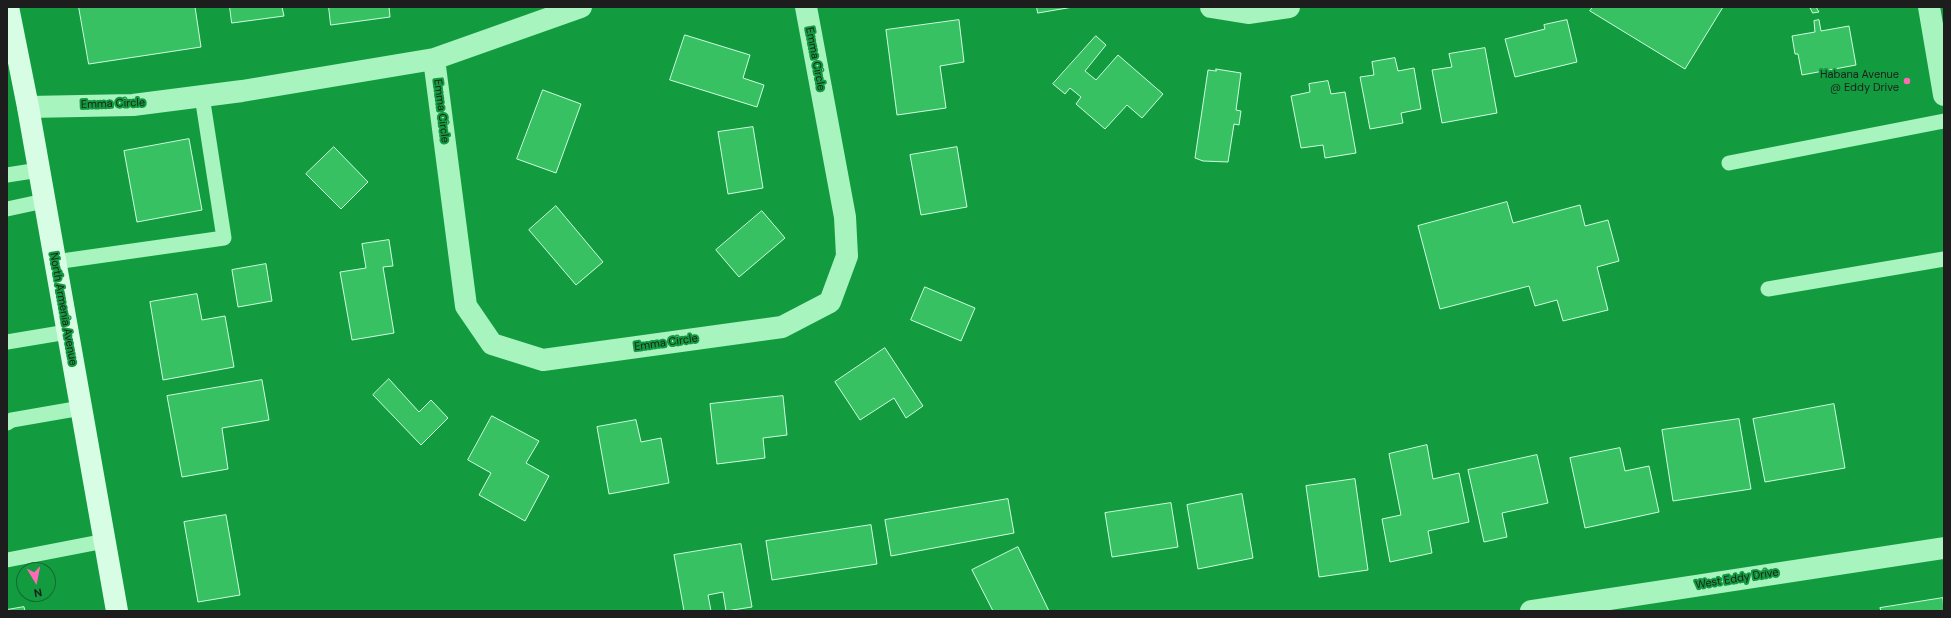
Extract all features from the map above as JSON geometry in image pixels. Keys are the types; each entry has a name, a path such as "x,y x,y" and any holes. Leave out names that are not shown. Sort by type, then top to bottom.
{"main road":[{"name":"North Armenia Avenue","path":"8,7 28,106 117,611"}],"street":[{"name":"Emma Circle","path":"28,106 133,105 242,92 434,59 581,7"},
{"name":"Emma Circle","path":"434,59 466,306 492,344 544,360 782,327 830,302 847,256 845,217 806,7"},
{"path":"1211,7 1248,13 1289,7"},
{"path":"1929,7 1939,36 1944,95"},
{"name":"West Eddy Drive","path":"1531,611 1944,548"}],"lane":[{"path":"55,262 224,238 202,96"},
{"path":"1729,163 1944,120"},
{"path":"7,175 39,170"},
{"path":"7,209 44,201"},
{"path":"1768,288 1944,259"},
{"path":"7,342 67,332"},
{"path":"7,423 12,420 81,408"},
{"path":"7,560 105,541"}],"building":[{"path":"79,7 195,7 201,47 89,64"},
{"path":"230,7 282,7 284,16 232,23"},
{"path":"329,7 389,7 390,17 331,25"},
{"path":"1037,7 1073,7 1038,13"},
{"path":"1593,7 1723,7 1685,69 1590,11"},
{"path":"1810,7 1816,7 1819,12 1813,13"},
{"path":"959,20 964,62 940,66 946,108 897,115 886,30"},
{"path":"1567,20 1577,62 1515,77 1505,39 1545,29 1544,25"},
{"path":"1819,20 1821,31 1849,26 1856,65 1802,75 1798,54 1795,54 1792,36 1815,32 1814,21"},
{"path":"685,35 750,55 743,78 764,85 757,107 670,80"},
{"path":"1096,36 1106,45 1085,71 1096,80 1118,55 1163,94 1142,118 1127,105 1105,129 1076,104 1081,97 1070,88 1065,94 1053,84"},
{"path":"1485,48 1497,113 1442,123 1432,70 1452,67 1449,54"},
{"path":"1395,58 1398,71 1414,68 1421,109 1401,113 1403,123 1370,129 1360,77 1374,75 1372,62"},
{"path":"1216,69 1241,73 1236,110 1241,111 1239,125 1234,124 1228,162 1203,161 1195,158 1208,70 1216,71"},
{"path":"1328,81 1331,94 1345,92 1356,153 1325,158 1323,145 1301,148 1291,96 1310,92 1309,84"},
{"path":"543,90 581,104 556,173 517,159"},
{"path":"753,127 763,188 728,194 718,132"},
{"path":"189,139 202,210 137,222 124,151"},
{"path":"334,147 368,182 341,209 306,174"},
{"path":"957,147 967,207 921,215 910,155"},
{"path":"1507,202 1513,223 1580,205 1585,226 1608,220 1619,261 1597,267 1608,310 1563,321 1557,300 1535,306 1529,286 1440,309 1418,226"},
{"path":"556,206 603,262 576,285 529,230"},
{"path":"762,211 785,238 739,277 716,250"},
{"path":"389,240 393,266 383,267 394,333 352,340 340,272 366,268 362,244"},
{"path":"266,264 272,301 238,307 232,270"},
{"path":"925,287 975,308 961,341 911,320"},
{"path":"197,294 202,320 225,316 234,367 163,380 150,302"},
{"path":"885,348 923,406 906,418 894,398 860,420 835,382"},
{"path":"389,379 419,412 431,400 448,418 421,445 373,395"},
{"path":"262,380 269,420 222,428 228,469 182,477 167,396"},
{"path":"783,396 787,435 763,438 765,458 717,464 710,404"},
{"path":"1834,404 1845,468 1765,482 1753,419"},
{"path":"492,416 539,441 526,463 549,476 525,521 479,495 491,473 468,460"},
{"path":"1739,419 1751,489 1673,501 1662,430"},
{"path":"636,420 641,442 661,438 669,483 609,494 597,427"},
{"path":"1427,445 1433,479 1459,473 1469,522 1428,531 1432,553 1390,562 1382,519 1401,515 1389,454"},
{"path":"1620,448 1625,471 1649,466 1659,512 1585,528 1570,458"},
{"path":"1537,455 1548,503 1502,513 1507,537 1484,542 1468,470"},
{"path":"1355,479 1368,570 1319,577 1306,486"},
{"path":"1242,494 1253,558 1198,569 1187,505"},
{"path":"1008,499 1014,533 891,556 885,520"},
{"path":"1171,503 1178,547 1112,557 1105,513"},
{"path":"226,515 240,595 198,602 184,522"},
{"path":"871,525 877,564 772,580 766,541"},
{"path":"741,544 752,607 726,611 723,592 708,595 711,611 684,611 674,555"},
{"path":"1018,547 1049,611 993,611 972,570"},
{"path":"1943,598 1944,611 1881,611 1880,608"},
{"path":"24,607 25,611 7,611 7,610"}],"place":[{"name":"Habana Avenue @ Eddy Drive","path":"1907,81"}]}
